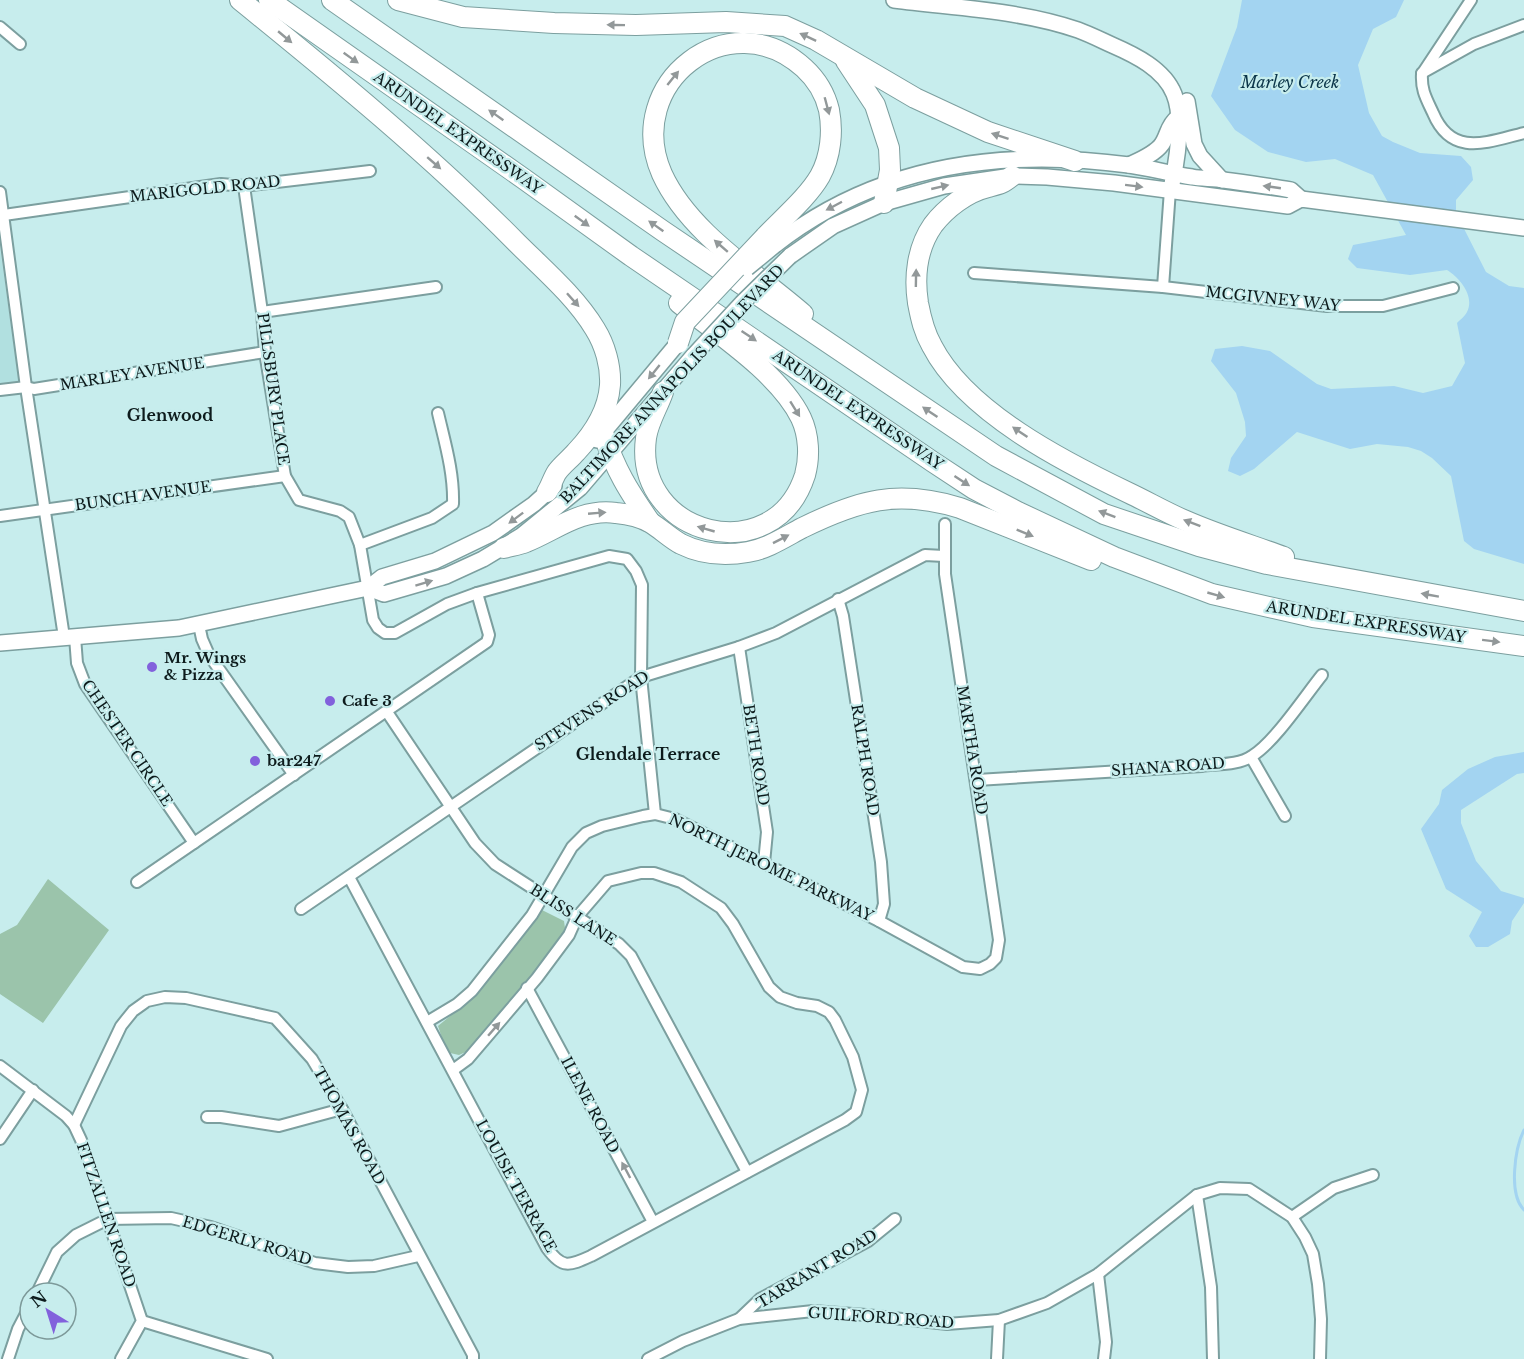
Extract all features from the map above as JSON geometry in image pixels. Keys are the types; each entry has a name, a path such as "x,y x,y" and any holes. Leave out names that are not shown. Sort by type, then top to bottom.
{"highway":[{"path":"240,0 452,178 556,282 585,313 596,330 609,364 610,385 605,407 599,425 558,471 547,492"},
{"name":"ARUNDEL EXPRESSWAY","path":"269,0 631,256 974,489 1018,512 1114,557 1212,594 1313,617 1524,646"},
{"path":"332,0 825,342 996,456 1104,514 1199,546 1268,564 1345,580 1524,610"},
{"path":"398,0 463,17 531,22 636,25 726,22 785,27 816,40 915,98 988,132 1075,161"},
{"path":"678,343 686,322 770,241 820,176 828,154 831,123 827,100 814,77 794,59 765,45 747,42 724,45 705,52 687,63 671,79 661,95 654,122 654,146 657,160 677,198 707,234 806,316 825,342"},
{"path":"843,56 875,105 882,121 889,148 890,170 884,204"},
{"path":"1012,176 1000,185 968,195 941,215 925,240 916,266 916,291 921,323 932,348 949,371 969,393 999,418 1045,450 1093,476 1186,521 1345,580"},
{"path":"631,256 639,273 765,373 790,400 801,417 808,441 808,464 802,485 783,512 768,523 745,531 718,532 693,525 665,505 652,483 645,460 646,436 663,392"},
{"path":"603,434 609,453 629,493 650,522 680,544 707,553 735,554 763,548 859,503 890,498 916,498 939,501 960,508 1163,588 1181,583"},
{"path":"504,548 525,542 562,523 584,515 614,512 650,522"}],"main road":[{"path":"894,0 948,3 1052,23 1078,31 1139,58 1154,68 1170,84 1183,90 1187,99 1194,144 1200,156 1222,180"},
{"path":"1170,84 1178,104 1179,117 1174,174 1170,190"},
{"path":"1129,165 1153,152 1162,144 1170,123 1179,117"},
{"name":"BALTIMORE ANNAPOLIS BOULEVARD","path":"770,241 830,208 887,183 972,162 1014,159 1129,165 1174,174 1291,190 1302,199 1524,228"},
{"name":"BALTIMORE ANNAPOLIS BOULEVARD","path":"368,588 384,594 467,567 504,548 536,526 580,488 652,402 742,303 790,256 833,226 884,204 944,186 1012,176 1047,177 1170,190 1288,206 1302,199"},
{"name":"BALTIMORE ANNAPOLIS BOULEVARD","path":"0,643 141,633 199,624 368,588 382,577 435,561 493,533 547,492 603,434 678,343"}],"street":[{"path":"1471,0 1422,74 1422,88 1439,127 1454,140 1468,144 1524,133"},
{"path":"1422,74 1474,44 1524,25"},
{"path":"0,27 20,44"},
{"name":"MARIGOLD ROAD","path":"4,215 212,185 244,186 370,171"},
{"name":"PILLSBURY PLACE","path":"244,186 262,312 265,352 285,476 299,500 340,511 349,517 360,545 373,620 385,633 395,633 447,604 477,593"},
{"path":"1163,287 1170,190"},
{"name":"CHESTER CIRCLE","path":"0,192 45,510 77,663 85,684 194,843"},
{"name":"MCGIVNEY WAY","path":"974,273 1163,287 1327,306 1383,306 1453,288"},
{"path":"262,312 436,287"},
{"name":"MARLEY AVENUE","path":"0,390 26,387 33,389 265,352"},
{"path":"360,545 432,518 453,504 451,466 438,413"},
{"name":"BUNCH AVENUE","path":"0,516 285,476"},
{"name":"MARTHA ROAD","path":"945,524 944,556 999,940 996,958 980,969"},
{"name":"STEVENS ROAD","path":"301,909 641,677 740,647 776,633 925,555 944,556"},
{"path":"137,882 487,642 489,635 477,593 609,556 627,559 642,585 641,677 655,814"},
{"name":"RALPH ROAD","path":"838,599 843,616 881,862 884,904 879,921"},
{"path":"199,624 209,655 294,775"},
{"name":"BETH ROAD","path":"740,647 767,832 764,863"},
{"path":"1285,816 1251,757 1268,743 1322,675"},
{"name":"BLISS LANE","path":"387,712 453,807 475,843 495,864 619,944 631,956 747,1172"},
{"name":"SHANA ROAD","path":"976,780 1202,766 1251,757"},
{"name":"NORTH JEROME PARKWAY","path":"427,1022 457,1004 472,991 526,923 572,847 586,833 602,826 655,814 675,819 764,863 879,921 963,967 980,969"},
{"name":"LOUISE TERRACE","path":"349,877 554,1258 562,1264 574,1264 845,1120 856,1112 862,1090 848,1046 829,1012 817,1006 796,1003 780,997 769,987 733,924 721,908 681,882 654,873 642,873 608,881 578,917"},
{"path":"453,1070 468,1059 556,954 578,917"},
{"name":"ILENE ROAD","path":"528,988 653,1222"},
{"name":"THOMAS ROAD","path":"74,1125 126,1018 147,1000 165,997 186,998 275,1018 312,1059 342,1109 418,1256 473,1355 473,1359"},
{"name":"FITZALLEN ROAD","path":"0,1066 33,1090 74,1125 86,1154 142,1321"},
{"path":"0,1139 33,1090"},
{"path":"207,1117 279,1126 342,1109"},
{"path":"1320,1359 1320,1309 1316,1267 1310,1246 1292,1217 1334,1188 1373,1175"},
{"name":"GUILFORD ROAD","path":"648,1359 683,1341 739,1319 813,1311 947,1324 999,1320 1047,1303 1098,1274 1197,1195 1220,1188 1249,1189 1292,1217"},
{"path":"1197,1195 1211,1287 1213,1359"},
{"name":"EDGERLY ROAD","path":"43,1281 57,1252 76,1236 108,1220 171,1218 211,1227 315,1263 348,1267 374,1266 418,1256"},
{"name":"TARRANT ROAD","path":"739,1319 760,1299 868,1241 895,1220"},
{"path":"1098,1274 1106,1342 1104,1359"},
{"path":"997,1359 999,1320"},
{"path":"121,1359 142,1321 267,1359"},
{"path":"8,1359 18,1329"}],"shaded area":[{"path":"0,247 19,382 0,384"}],"green space":[{"path":"48,879 109,930 43,1023 0,994 0,934 17,925"},
{"path":"540,909 564,921 565,928 560,942 468,1051 459,1055 450,1053 438,1026 473,997"}],"water":[{"name":"Marley Creek","path":"1242,0 1404,0 1396,17 1373,29 1358,65 1369,113 1382,136 1420,153 1461,156 1471,167 1473,180 1456,200 1456,213 1486,272 1509,286 1524,288 1524,564 1474,549 1464,541 1451,476 1421,451 1408,447 1377,444 1350,449 1297,432 1254,469 1240,476 1228,471 1231,458 1246,436 1245,422 1236,393 1211,361 1215,349 1242,346 1270,351 1317,384 1331,389 1394,386 1423,393 1452,386 1465,363 1457,323 1469,306 1465,288 1447,270 1410,275 1357,268 1348,259 1353,245 1406,235 1373,175 1335,159 1306,162 1268,152 1235,130 1211,96 1237,27"},
{"path":"1524,752 1524,773 1517,774 1461,810 1461,823 1476,861 1501,891 1524,898 1524,903 1512,921 1510,934 1488,947 1476,947 1469,936 1482,912 1446,889 1421,829 1439,804 1442,790 1468,769 1495,757"}],"waterway":[{"name":"Marley Creek","path":"1524,1130 1518,1148 1515,1171 1516,1193 1524,1210"}],"place":[{"name":"Mr. Wings & Pizza","path":"152,667"},
{"name":"Cafe 3","path":"330,701"},
{"name":"bar247","path":"255,761"}],"district":[{"name":"Glenwood","path":"170,415"},
{"name":"Glendale Terrace","path":"648,754"}]}
